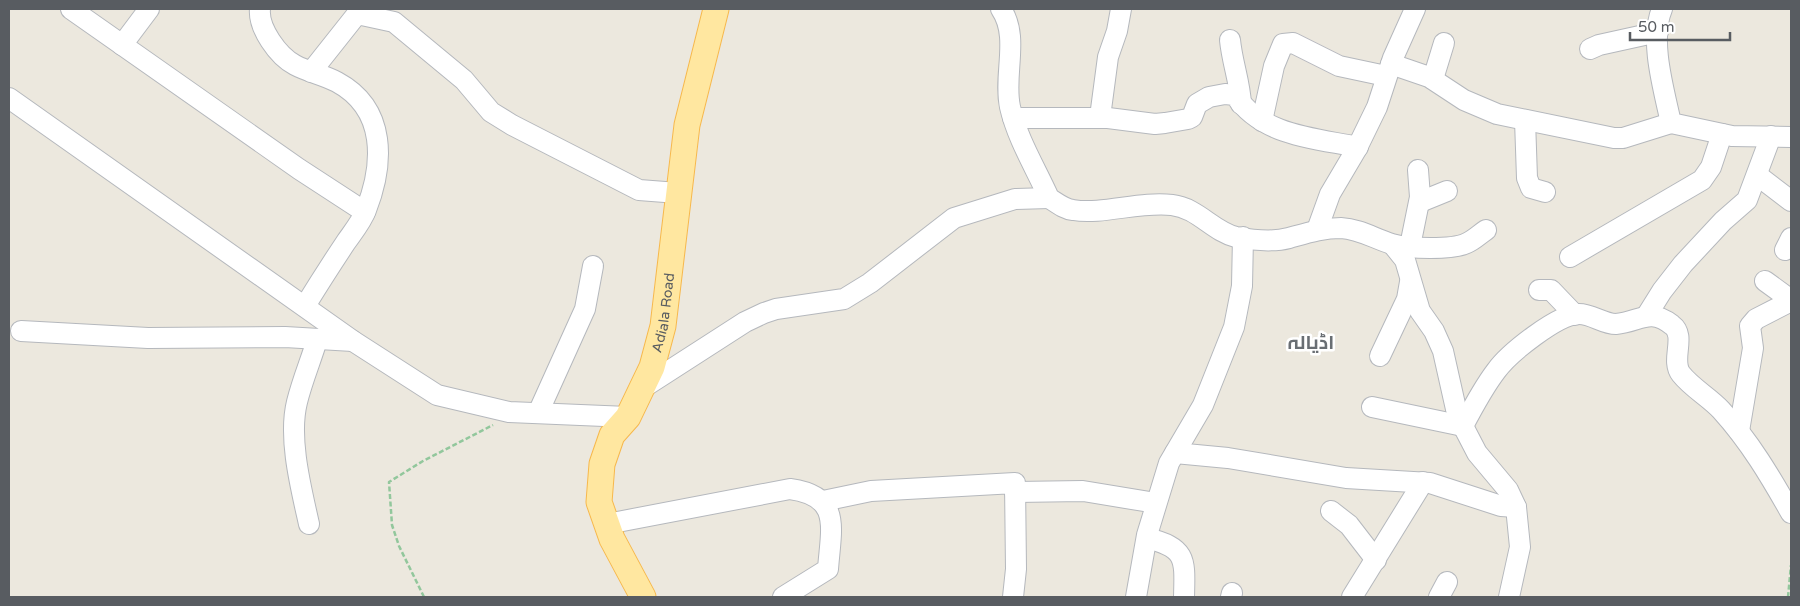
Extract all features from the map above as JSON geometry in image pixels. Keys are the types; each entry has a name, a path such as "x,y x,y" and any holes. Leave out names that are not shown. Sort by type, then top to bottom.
{"main road":[{"name":"Adiala Road","path":"643,597 612,539 599,502 602,464 612,436 628,416 652,367 663,326 687,125 716,9"}],"street":[{"path":"71,9 365,212"},
{"path":"122,45 149,9"},
{"path":"260,9 262,26 276,46 294,64 346,87 366,108 376,133 379,158 377,179 365,212 305,306"},
{"path":"1001,9 1011,37 1007,74 1013,118 1049,198"},
{"path":"1100,117 1108,57 1117,31 1121,9"},
{"path":"1316,230 1330,194 1358,147 1377,107 1389,70 1415,9"},
{"path":"1662,9 1658,19 1660,71 1671,123"},
{"path":"311,72 357,14 394,22 464,80 491,112 512,125 639,190 678,193"},
{"path":"1590,49 1599,45 1658,32"},
{"path":"1230,40 1232,56 1239,78 1241,104"},
{"path":"1262,121 1274,66 1280,48 1283,44 1293,43 1339,66 1420,73 1433,79 1476,107 1525,120 1614,138 1623,138 1671,123 1722,134 1791,137"},
{"path":"1433,79 1444,43"},
{"path":"1013,118 1100,117 1155,124 1188,119 1192,117 1198,104 1209,97 1225,94 1235,95 1241,104 1262,121 1278,130 1358,147"},
{"path":"9,98 353,341 437,394 509,412 628,416"},
{"path":"1525,120 1526,178 1531,188 1545,192"},
{"path":"1570,257 1702,180 1711,167 1722,134"},
{"path":"1648,315 1662,291 1683,264 1723,221 1747,200 1771,136"},
{"path":"1418,170 1420,202 1401,246 1420,311 1434,331 1443,351 1456,409 1463,426 1477,453 1508,490 1516,507 1520,547 1509,597"},
{"path":"1757,175 1791,201"},
{"path":"1420,202 1447,191"},
{"path":"641,389 730,331 758,316 776,309 844,299 870,283 954,218 1015,199 1049,198 1073,210 1153,204 1172,205 1195,212 1218,228 1236,236 1271,240 1289,238 1316,230 1342,228 1401,246 1455,246 1467,244 1486,230"},
{"path":"1136,597 1147,538 1156,503 1170,463 1203,405 1234,327 1242,286 1243,237"},
{"path":"538,413 585,308 593,266"},
{"path":"1380,356 1406,299 1411,278"},
{"path":"1739,430 1753,348 1751,324 1791,301 1765,281"},
{"path":"1539,290 1551,290 1575,315"},
{"path":"1463,426 1497,368 1532,338 1566,317 1575,315 1589,316 1613,324 1630,322 1648,315 1662,318 1675,326 1678,335 1677,365 1681,374 1719,408 1739,430 1760,458 1791,513"},
{"path":"21,331 148,338 285,337 353,341"},
{"path":"309,524 296,460 296,414 297,402 317,340"},
{"path":"1372,408 1463,426"},
{"path":"1175,454 1228,458 1346,478 1424,482 1501,506 1516,507"},
{"path":"1352,597 1424,482"},
{"path":"823,501 871,491 1015,483 1016,569 1013,597"},
{"path":"607,524 790,489 806,491 823,501 830,522 828,569 782,597"},
{"path":"1015,492 1083,491 1156,503"},
{"path":"1331,512 1349,525 1376,560"},
{"path":"1147,538 1168,543 1178,552 1185,575 1184,597"}],"path":[{"path":"424,597 399,546 392,526 390,482 423,461 503,419 509,412"},
{"path":"1788,597 1791,565"}],"district":[{"name":"اڈیالہ","path":"1311,343"}]}
